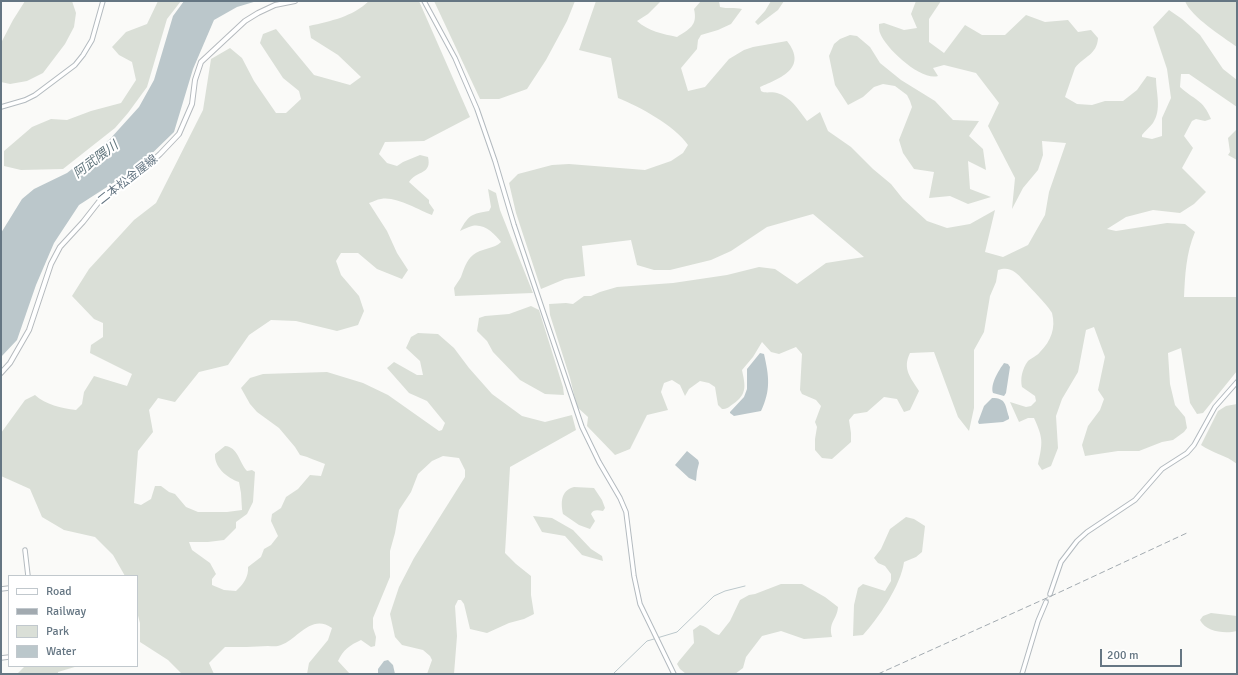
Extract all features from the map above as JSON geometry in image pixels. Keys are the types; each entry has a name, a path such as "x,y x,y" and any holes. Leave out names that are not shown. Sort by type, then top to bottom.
{"main road":[{"name":"二本松金屋線","path":"1,373 10,363 29,330 51,264 60,247 83,222 101,199 139,173 179,134 192,104 195,80 201,62 245,21 258,12 270,7 295,1"}],"street":[{"path":"1,107 35,95 75,65 92,40 102,1"},
{"path":"424,1 458,63 487,136 514,225 582,427 626,512 634,576 640,604 674,674"},
{"path":"1050,594 1061,562 1077,541 1087,532 1135,500 1162,469 1187,453 1194,445 1216,407 1237,382"},
{"path":"25,550 28,575"},
{"path":"1022,674 1038,621 1046,602"}],"green space":[{"path":"25,1 72,1 76,13 74,27 65,44 43,73 27,81 10,84 1,82 1,43"},
{"path":"158,1 181,1 167,19 147,87 115,128 63,169 21,170 4,166 4,151 32,127 51,119 67,120 91,111 121,103 136,80 132,62 119,55 112,47 126,32 147,24"},
{"path":"369,1 419,1 470,117 424,141 385,142 379,154 387,163 397,166 420,155 428,157 429,163 426,170 412,178 409,182 429,200 429,203 434,210 432,215 400,201 380,199 369,203 387,231 397,253 408,270 402,279 377,269 358,253 341,253 336,261 341,275 359,296 364,311 358,325 337,331 296,321 271,320 249,335 228,365 199,372 175,402 158,398 149,410 153,432 138,451 134,503 141,505 151,499 155,486 161,486 169,492 175,494 186,507 198,512 227,512 242,510 239,482 226,475 219,468 215,459 215,454 225,446 233,449 247,471 252,470 255,472 253,502 247,514 236,522 236,528 224,540 189,542 192,550 210,563 216,574 212,579 212,585 224,590 236,591 241,586 248,574 248,567 261,557 264,549 271,545 278,536 271,521 272,514 281,508 286,497 298,489 310,475 321,476 325,464 300,455 279,428 257,412 250,404 241,388 250,378 263,374 327,372 363,383 388,395 439,431 442,430 445,423 427,401 409,393 387,368 394,362 417,375 423,375 420,361 406,348 411,337 418,333 438,334 454,348 492,394 522,416 545,422 572,415 576,430 510,467 505,553 531,576 531,595 534,614 487,633 470,629 464,604 461,600 458,600 455,606 457,636 454,674 427,674 432,660 430,656 423,650 402,645 395,637 390,614 399,587 414,558 465,477 465,470 459,458 443,456 432,461 418,474 411,492 399,510 390,551 390,577 373,618 373,628 376,637 375,646 371,647 361,640 350,646 345,651 338,661 350,674 307,674 309,663 328,640 332,628 324,624 317,624 311,625 279,646 225,647 209,663 214,674 182,674 168,660 140,642 140,623 138,616 138,575 124,575 113,555 95,537 64,530 42,517 30,489 1,476 1,433 25,400 35,395 54,406 76,410 82,404 84,392 94,376 127,386 132,374 90,353 91,345 103,337 103,323 94,319 72,296 89,269 134,220 156,203 203,110 211,59 230,48 242,58 254,81 276,113 286,113 301,99 299,91 283,78 260,43 263,34 276,29 314,75 350,85 361,77 338,55 311,38 309,26 348,15"},
{"path":"434,1 575,1 567,21 546,60 527,89 499,99 480,99"},
{"path":"596,1 661,1 648,14 637,21 651,30 677,37 685,32 694,23 694,9 701,1 719,1 720,7 742,9 731,24 701,35 698,40 697,49 681,68 688,91 705,87 729,59 744,50 787,41 793,50 795,58 793,65 783,76 760,87 761,91 775,92 786,97 794,104 807,121 820,112 828,131 851,147 873,169 891,184 903,199 927,221 947,228 970,224 995,210 985,252 1003,257 1028,245 1045,215 1049,192 1066,143 1042,141 1043,155 1038,170 1023,188 1012,209 1015,178 988,126 999,103 976,73 944,65 933,68 938,76 923,74 914,69 889,47 880,33 879,24 884,23 904,30 917,28 911,14 916,1 941,1 929,19 929,42 944,53 965,25 982,35 1005,35 1026,15 1045,22 1068,20 1078,32 1091,30 1098,38 1093,52 1075,68 1065,97 1077,104 1092,105 1105,101 1123,101 1137,90 1147,76 1156,78 1158,107 1156,118 1142,135 1142,137 1152,139 1162,136 1162,118 1171,98 1167,69 1153,27 1169,10 1200,35 1223,69 1237,80 1237,107 1189,74 1181,74 1180,87 1205,107 1211,119 1205,121 1196,119 1192,121 1184,136 1193,148 1182,168 1206,192 1194,204 1180,213 1153,210 1126,217 1107,229 1116,231 1167,223 1185,224 1195,232 1188,256 1184,297 1237,297 1237,371 1203,413 1197,414 1190,403 1181,348 1168,353 1170,384 1175,405 1185,417 1187,428 1184,432 1173,440 1162,442 1139,451 1118,451 1085,456 1082,445 1088,426 1100,410 1104,399 1098,390 1105,357 1094,327 1086,330 1078,372 1062,399 1056,416 1058,448 1051,466 1042,470 1038,464 1041,450 1041,436 1034,418 1028,418 1019,422 1010,402 1026,407 1031,406 1036,401 1035,396 1022,387 1022,374 1028,361 1044,348 1050,339 1053,329 1052,313 1044,302 1018,275 1009,269 1002,269 998,270 996,282 990,296 984,332 974,350 974,408 969,431 958,417 934,352 910,353 907,369 919,391 910,410 904,412 897,399 884,397 867,412 854,414 849,420 851,442 832,459 822,458 815,450 817,427 815,422 821,406 816,400 802,394 800,390 802,354 796,347 779,354 771,352 762,342 753,357 742,370 744,385 743,393 741,397 733,404 722,409 718,405 715,387 709,383 700,381 689,389 685,396 680,385 672,380 664,383 661,392 668,410 647,415 630,449 615,455 587,426 588,417 577,407 570,378 550,315 549,304 573,304 584,296 591,296 617,287 673,283 727,275 759,267 775,269 797,284 826,263 864,257 813,214 767,227 731,251 711,260 670,270 654,270 637,265 631,240 582,246 585,276 565,279 541,289 516,213 509,183 518,174 552,165 569,164 645,170 671,161 683,153 688,145 674,130 656,117 618,98 611,58 579,50"},
{"path":"771,1 784,1 778,10 758,25 755,22 765,11"},
{"path":"1185,1 1237,1 1237,47 1200,20 1188,7"},
{"path":"850,35 857,36 870,47 880,63 901,80 935,101 953,120 979,121 969,136 983,149 986,170 968,161 970,189 991,197 968,204 950,196 929,198 934,172 914,169 903,153 899,140 912,107 907,95 895,86 883,84 874,87 863,97 848,105 835,85 829,56 834,44 840,39"},
{"path":"1237,129 1237,160 1228,155 1230,152 1228,138"},
{"path":"488,189 496,193 500,210 533,293 455,296 454,288 471,257 480,251 495,246 501,242 496,236 481,226 476,225 460,231 469,218 475,214 489,211 491,207"},
{"path":"531,306 539,310 563,387 564,395 545,394 520,380 493,352 487,341 477,331 479,318 509,314"},
{"path":"1237,404 1237,464 1201,445 1218,411 1226,406"},
{"path":"574,487 594,488 602,500 605,508 603,511 596,510 592,512 591,514 595,521 590,529 579,525 563,514 562,498 566,491"},
{"path":"533,516 552,518 573,530 591,549 602,556 603,561 582,555 565,536 542,532"},
{"path":"906,517 914,519 925,526 922,552 916,557 904,562 894,591 882,611 863,635 853,636 854,605 858,588 863,584 885,591 891,581 891,574 885,566 878,563 874,558 881,549 890,529"},
{"path":"781,584 802,584 825,597 838,607 831,628 832,637 804,639 781,631 762,636 746,657 743,668 735,674 686,674 680,669 677,664 694,643 693,630 700,625 719,635 730,621 740,600 749,595"},
{"path":"1211,613 1237,616 1237,631 1222,632 1211,630 1200,620 1203,616"},
{"path":"24,667 75,667 58,672 58,674 17,674"}],"water":[{"name":"阿武隈川","path":"184,1 257,1 237,7 214,20 193,69 174,132 138,167 79,205 54,243 36,285 17,340 1,357 1,233 22,199 34,189 67,173 110,139 139,107 154,80 173,16"},
{"path":"760,353 764,354 768,376 768,390 761,411 734,416 730,412 744,397 747,389 747,369"},
{"path":"1004,363 1008,364 1010,367 1006,393 1004,396 993,393 992,389 996,377"},
{"path":"992,398 1000,399 1005,403 1009,419 1003,422 979,424 978,422 984,406"},
{"path":"687,451 698,460 699,463 696,481 689,478 675,465"},
{"path":"388,660 393,665 395,674 378,674 378,669 384,661"}],"waterway":[{"path":"657,638 677,632 714,596 725,591 745,586"},
{"path":"613,674 647,641 654,639"}],"tunnel":[{"path":"1046,602 1050,594"}],"railway":[{"path":"878,674 1189,532"}]}
